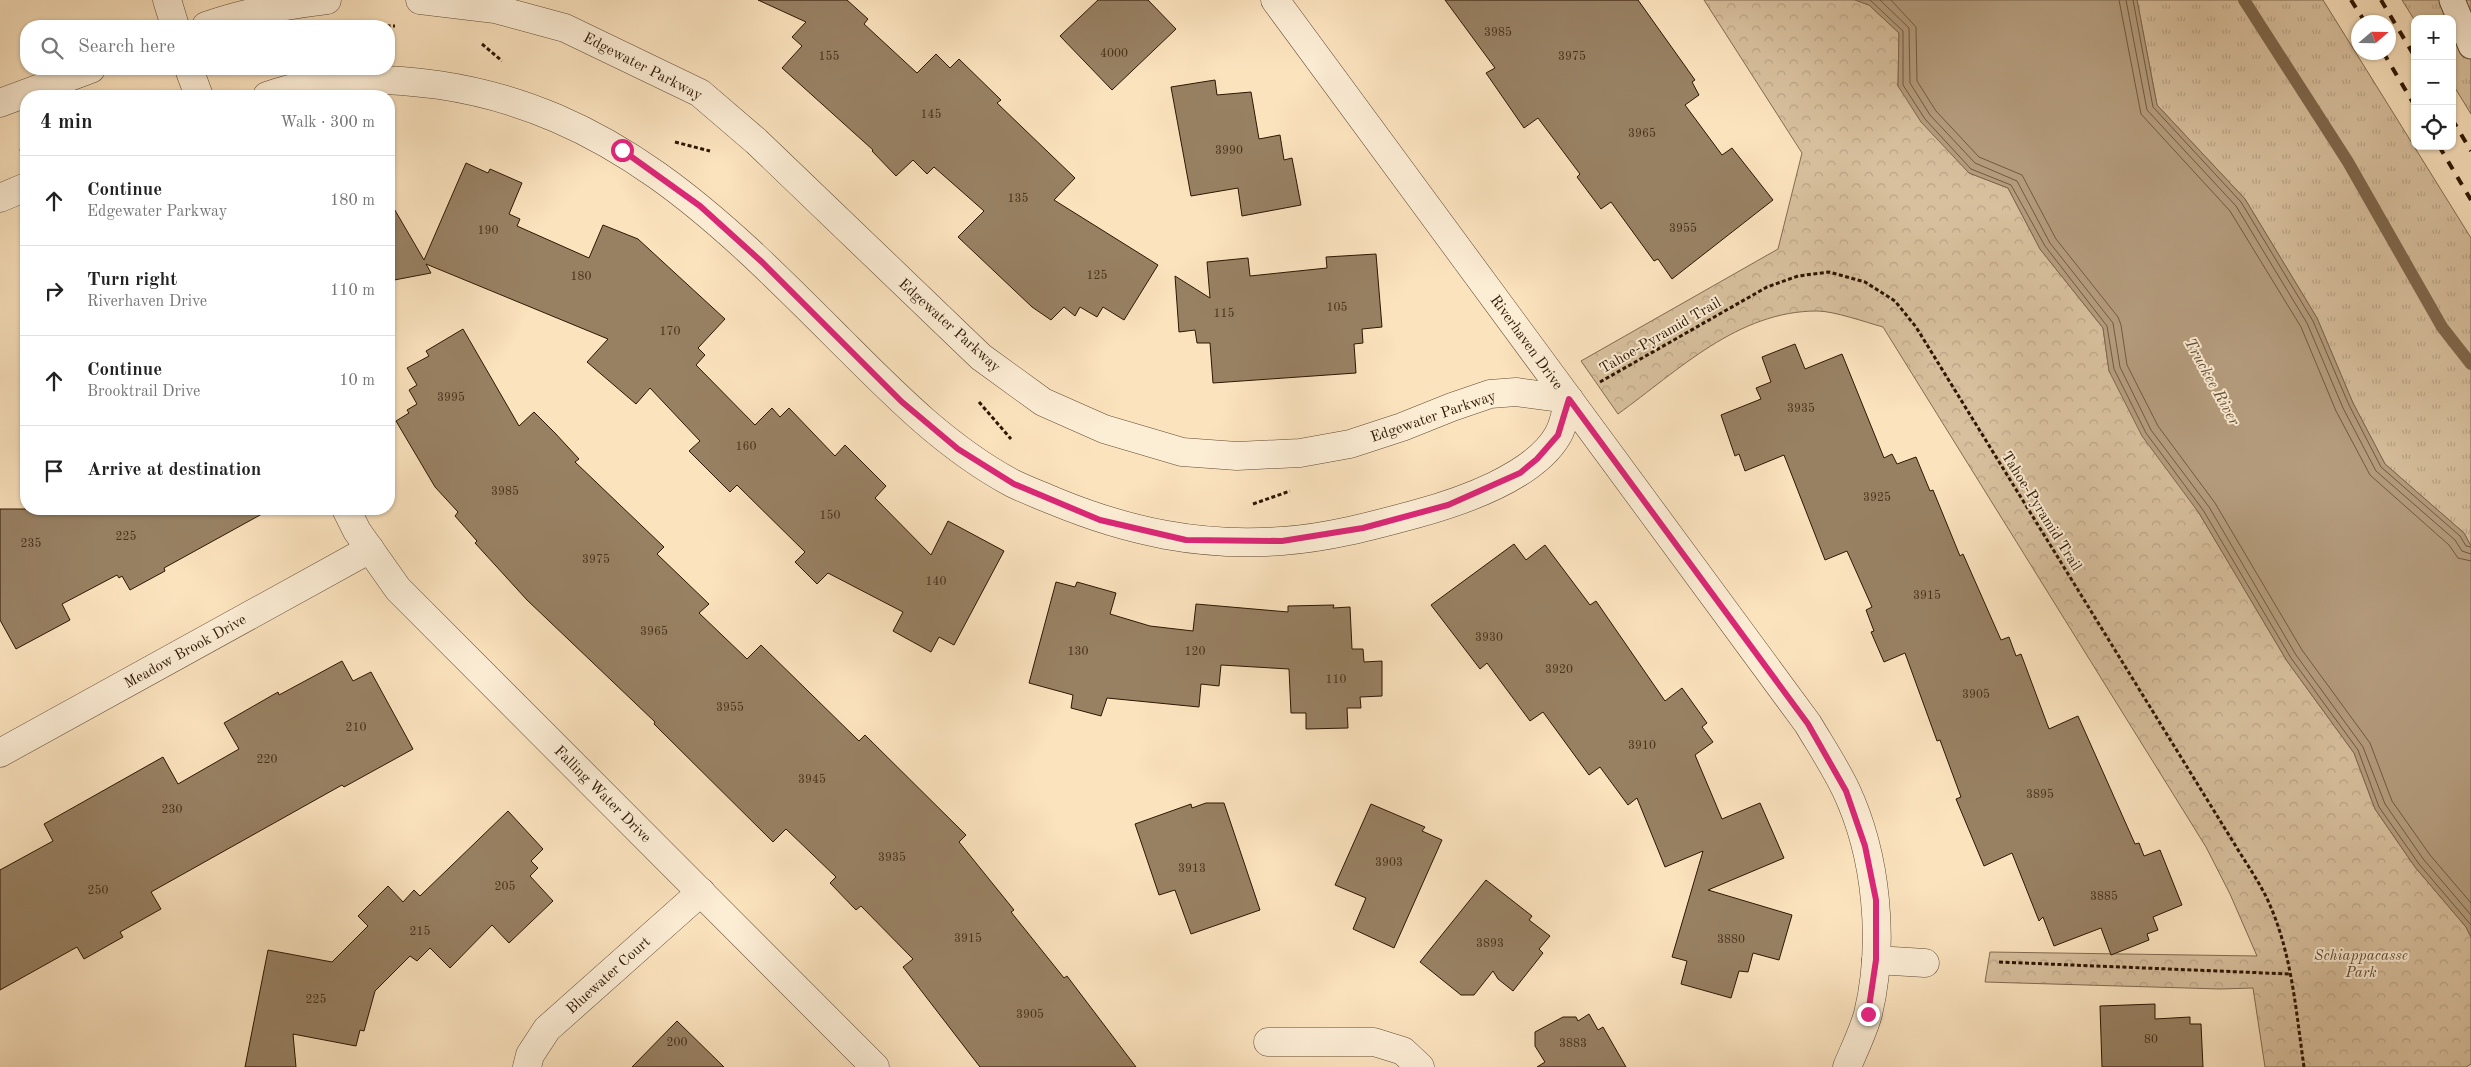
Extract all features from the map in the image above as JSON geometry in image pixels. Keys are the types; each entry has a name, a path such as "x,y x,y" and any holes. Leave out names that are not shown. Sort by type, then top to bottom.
{"street":[{"path":"167,0 173,20"},
{"path":"222,20 236,15 284,5 327,0"},
{"name":"Edgewater Parkway","path":"420,0 495,9 565,28 700,93 756,141 981,357 1043,402 1104,429 1182,452 1237,456 1300,453 1350,444 1490,394 1516,392 1569,399"},
{"name":"Riverhaven Drive","path":"1274,0 1808,724 1846,791 1865,846 1876,900 1876,960 1868,1014 1847,1067"},
{"path":"35,90 75,75"},
{"path":"191,75 197,90"},
{"path":"285,90 337,80 402,80 472,90 547,114 622,150 700,206 763,263 902,402 958,449 1014,484 1100,520 1186,540 1282,541 1363,528 1448,505 1520,473 1537,459 1558,435 1569,399"},
{"path":"0,103 20,96"},
{"path":"0,198 20,190"},
{"name":"Falling Water Drive","path":"350,515 370,549 398,589 875,1067"},
{"name":"Meadow Brook Drive","path":"0,753 370,549"},
{"name":"Bluewater Court","path":"527,1067 530,1055 547,1029 701,892"},
{"path":"1876,960 1925,963"},
{"path":"1268,1042 1374,1042 1403,1051 1420,1067"}],"lane":[{"path":"2452,0 2471,46"}],"path":[{"name":"Tahoe-Pyramid Trail","path":"1569,399 1767,287 1798,276 1829,272 1865,282 1895,301 1916,327 2240,853 2268,902 2283,942 2290,974 2304,1067"},
{"path":"1999,962 2290,974"}],"green space":[{"name":"Schiappacasse Park","path":"1704,0 1855,0 1869,5 1899,33 1898,86 1969,173 2008,188 2040,249 2103,328 2109,371 2199,513 2287,661 2354,753 2375,809 2415,867 2466,927 2471,937 2471,1064 2466,1067 2265,1067 2253,988 2220,989 1985,982 1990,952 2257,956 2230,894 2206,847 1883,327 1824,311 1788,314 1761,321 1735,332 1711,346 1618,414 1581,361 1778,249 1802,153"},
{"path":"2137,0 2323,0 2351,45 2351,60 2360,60 2411,142 2411,150 2416,150 2471,238 2471,546 2464,533 2385,464 2353,403 2317,318 2245,199 2157,105"},
{"path":"2402,0 2471,0 2471,114 2456,90 2456,15 2411,15"}],"water":[{"name":"Truckee River","path":"1855,0 2137,0 2157,105 2245,199 2317,318 2353,403 2385,464 2464,533 2471,546 2471,937 2466,927 2415,867 2375,809 2354,753 2287,661 2199,513 2142,436 2109,371 2103,328 2040,249 2008,188 1969,173 1921,122 1898,86 1899,33 1869,5"}],"building":[{"path":"758,0 847,0 868,19 864,24 917,73 936,54 950,68 959,59 1001,100 997,103 1075,178 1054,200 1158,265 1124,320 1103,307 1097,317 1080,307 1075,316 1064,307 1051,320 1032,307 958,237 984,211 934,167 927,174 913,160 896,176 873,150 782,68 802,46 792,37 806,22"},
{"path":"1098,0 1148,0 1176,29 1112,90 1060,36"},
{"path":"1445,0 1638,0 1695,80 1692,82 1699,95 1685,105 1722,155 1732,148 1773,200 1672,279 1658,259 1654,261 1611,202 1601,209 1577,177 1580,174 1538,118 1524,128 1486,73 1495,68"},
{"path":"1215,80 1217,95 1251,92 1259,139 1280,135 1284,160 1292,158 1301,205 1242,216 1238,188 1191,196 1171,87"},
{"path":"466,163 488,173 490,169 522,183 509,214 520,219 517,226 589,258 603,225 638,239 725,319 698,348 705,355 696,365 755,425 772,408 780,417 789,408 835,456 845,445 886,486 875,498 931,555 948,521 1004,551 954,645 939,637 931,652 893,631 903,612 828,573 817,584 795,562 805,552 737,485 730,492 689,451 700,441 650,388 636,404 587,362 608,339 426,264 431,273 395,280 395,210 424,260"},
{"path":"1376,254 1382,327 1362,329 1363,343 1354,344 1356,373 1213,383 1210,343 1197,343 1195,330 1179,332 1175,276 1210,298 1207,262 1248,258 1250,276 1327,268 1326,257"},
{"path":"463,329 519,426 534,412 555,433 579,459 575,462 664,547 657,554 709,604 699,613 747,659 761,645 859,741 865,735 966,835 959,842 1014,910 1011,912 1064,978 1067,976 1136,1067 980,1067 903,967 913,959 861,906 856,910 830,883 836,877 786,829 773,842 654,724 655,722 527,600 475,543 477,541 455,516 458,512 435,487 396,421 409,413 407,410 417,404 409,390 417,385 407,368 429,356 426,351"},
{"path":"1795,344 1805,369 1842,354 1884,458 1892,454 1897,464 1916,457 1930,491 1933,490 1960,556 1963,554 2001,640 2009,637 2016,656 2021,654 2049,729 2078,716 2135,844 2139,843 2144,856 2160,850 2182,905 2153,917 2158,930 2147,934 2149,940 2111,955 2101,928 2054,946 2043,917 2039,921 2012,853 1984,866 1956,799 1961,797 1940,740 1937,741 1905,653 1884,662 1871,632 1874,631 1866,610 1872,607 1847,551 1825,560 1784,455 1745,471 1739,454 1735,456 1721,415 1761,399 1756,388 1771,382 1762,357"},
{"path":"0,509 20,509 20,515 260,515 164,568 165,571 130,590 122,576 119,578 117,575 62,604 70,620 16,649 0,620"},
{"path":"1514,544 1526,560 1545,545 1590,605 1596,601 1665,701 1682,688 1707,723 1702,727 1713,742 1695,755 1722,819 1760,803 1784,858 1708,890 1792,915 1779,960 1753,953 1748,972 1739,971 1731,998 1681,984 1687,961 1672,957 1703,851 1665,867 1637,798 1628,805 1600,767 1589,775 1543,712 1530,721 1487,663 1480,669 1431,605"},
{"path":"1056,582 1075,587 1077,582 1116,593 1110,614 1150,626 1193,631 1196,604 1288,612 1288,606 1334,605 1333,608 1350,607 1352,649 1363,649 1364,662 1382,661 1382,696 1360,697 1361,708 1347,708 1348,728 1306,729 1306,713 1291,713 1289,669 1221,665 1219,686 1201,684 1199,707 1107,698 1101,716 1071,708 1073,695 1029,683"},
{"path":"342,661 353,681 371,672 413,749 344,787 342,785 151,892 161,909 120,932 123,937 84,959 77,947 0,990 0,870 53,841 44,824 163,757 178,784 239,749 224,723 278,692 279,695"},
{"path":"1206,803 1224,803 1260,910 1191,934 1175,890 1159,895 1135,824 1191,804 1192,808"},
{"path":"1371,804 1425,827 1422,831 1442,840 1394,948 1353,929 1366,898 1335,885"},
{"path":"508,811 543,849 531,861 538,868 530,876 553,901 509,943 492,925 450,968 430,948 417,961 410,956 375,991 364,1031 360,1030 356,1046 293,1034 296,1067 245,1067 268,950 332,962 368,926 358,916 388,886 403,902 414,890 420,896"},
{"path":"1486,880 1532,916 1529,920 1550,936 1539,949 1543,953 1513,991 1498,979 1493,971 1474,995 1461,995 1420,962"},
{"path":"2155,1004 2155,1019 2190,1017 2190,1024 2201,1024 2203,1067 2102,1067 2100,1006"},
{"path":"1589,1014 1598,1030 1603,1027 1626,1067 1537,1067 1545,1062 1535,1046 1535,1032 1563,1017 1576,1017 1578,1021"},
{"path":"677,1021 724,1067 632,1067"}],"waterway":[{"path":"2244,0 2348,162 2442,327 2471,364"}],"railway":[{"path":"2351,0 2361,15"},
{"path":"2381,0 2411,50"},
{"path":"2388,60 2414,105"},
{"path":"2456,126 2471,151"},
{"path":"2441,150 2471,200"}],"route":[{"path":"622,150 700,206 763,263 902,402 958,449 1014,484 1100,520 1186,540 1282,541 1363,528 1448,505 1520,473 1537,459 1558,435 1569,399 1808,724 1846,791 1865,846 1876,900 1876,960 1868,1014"}]}
